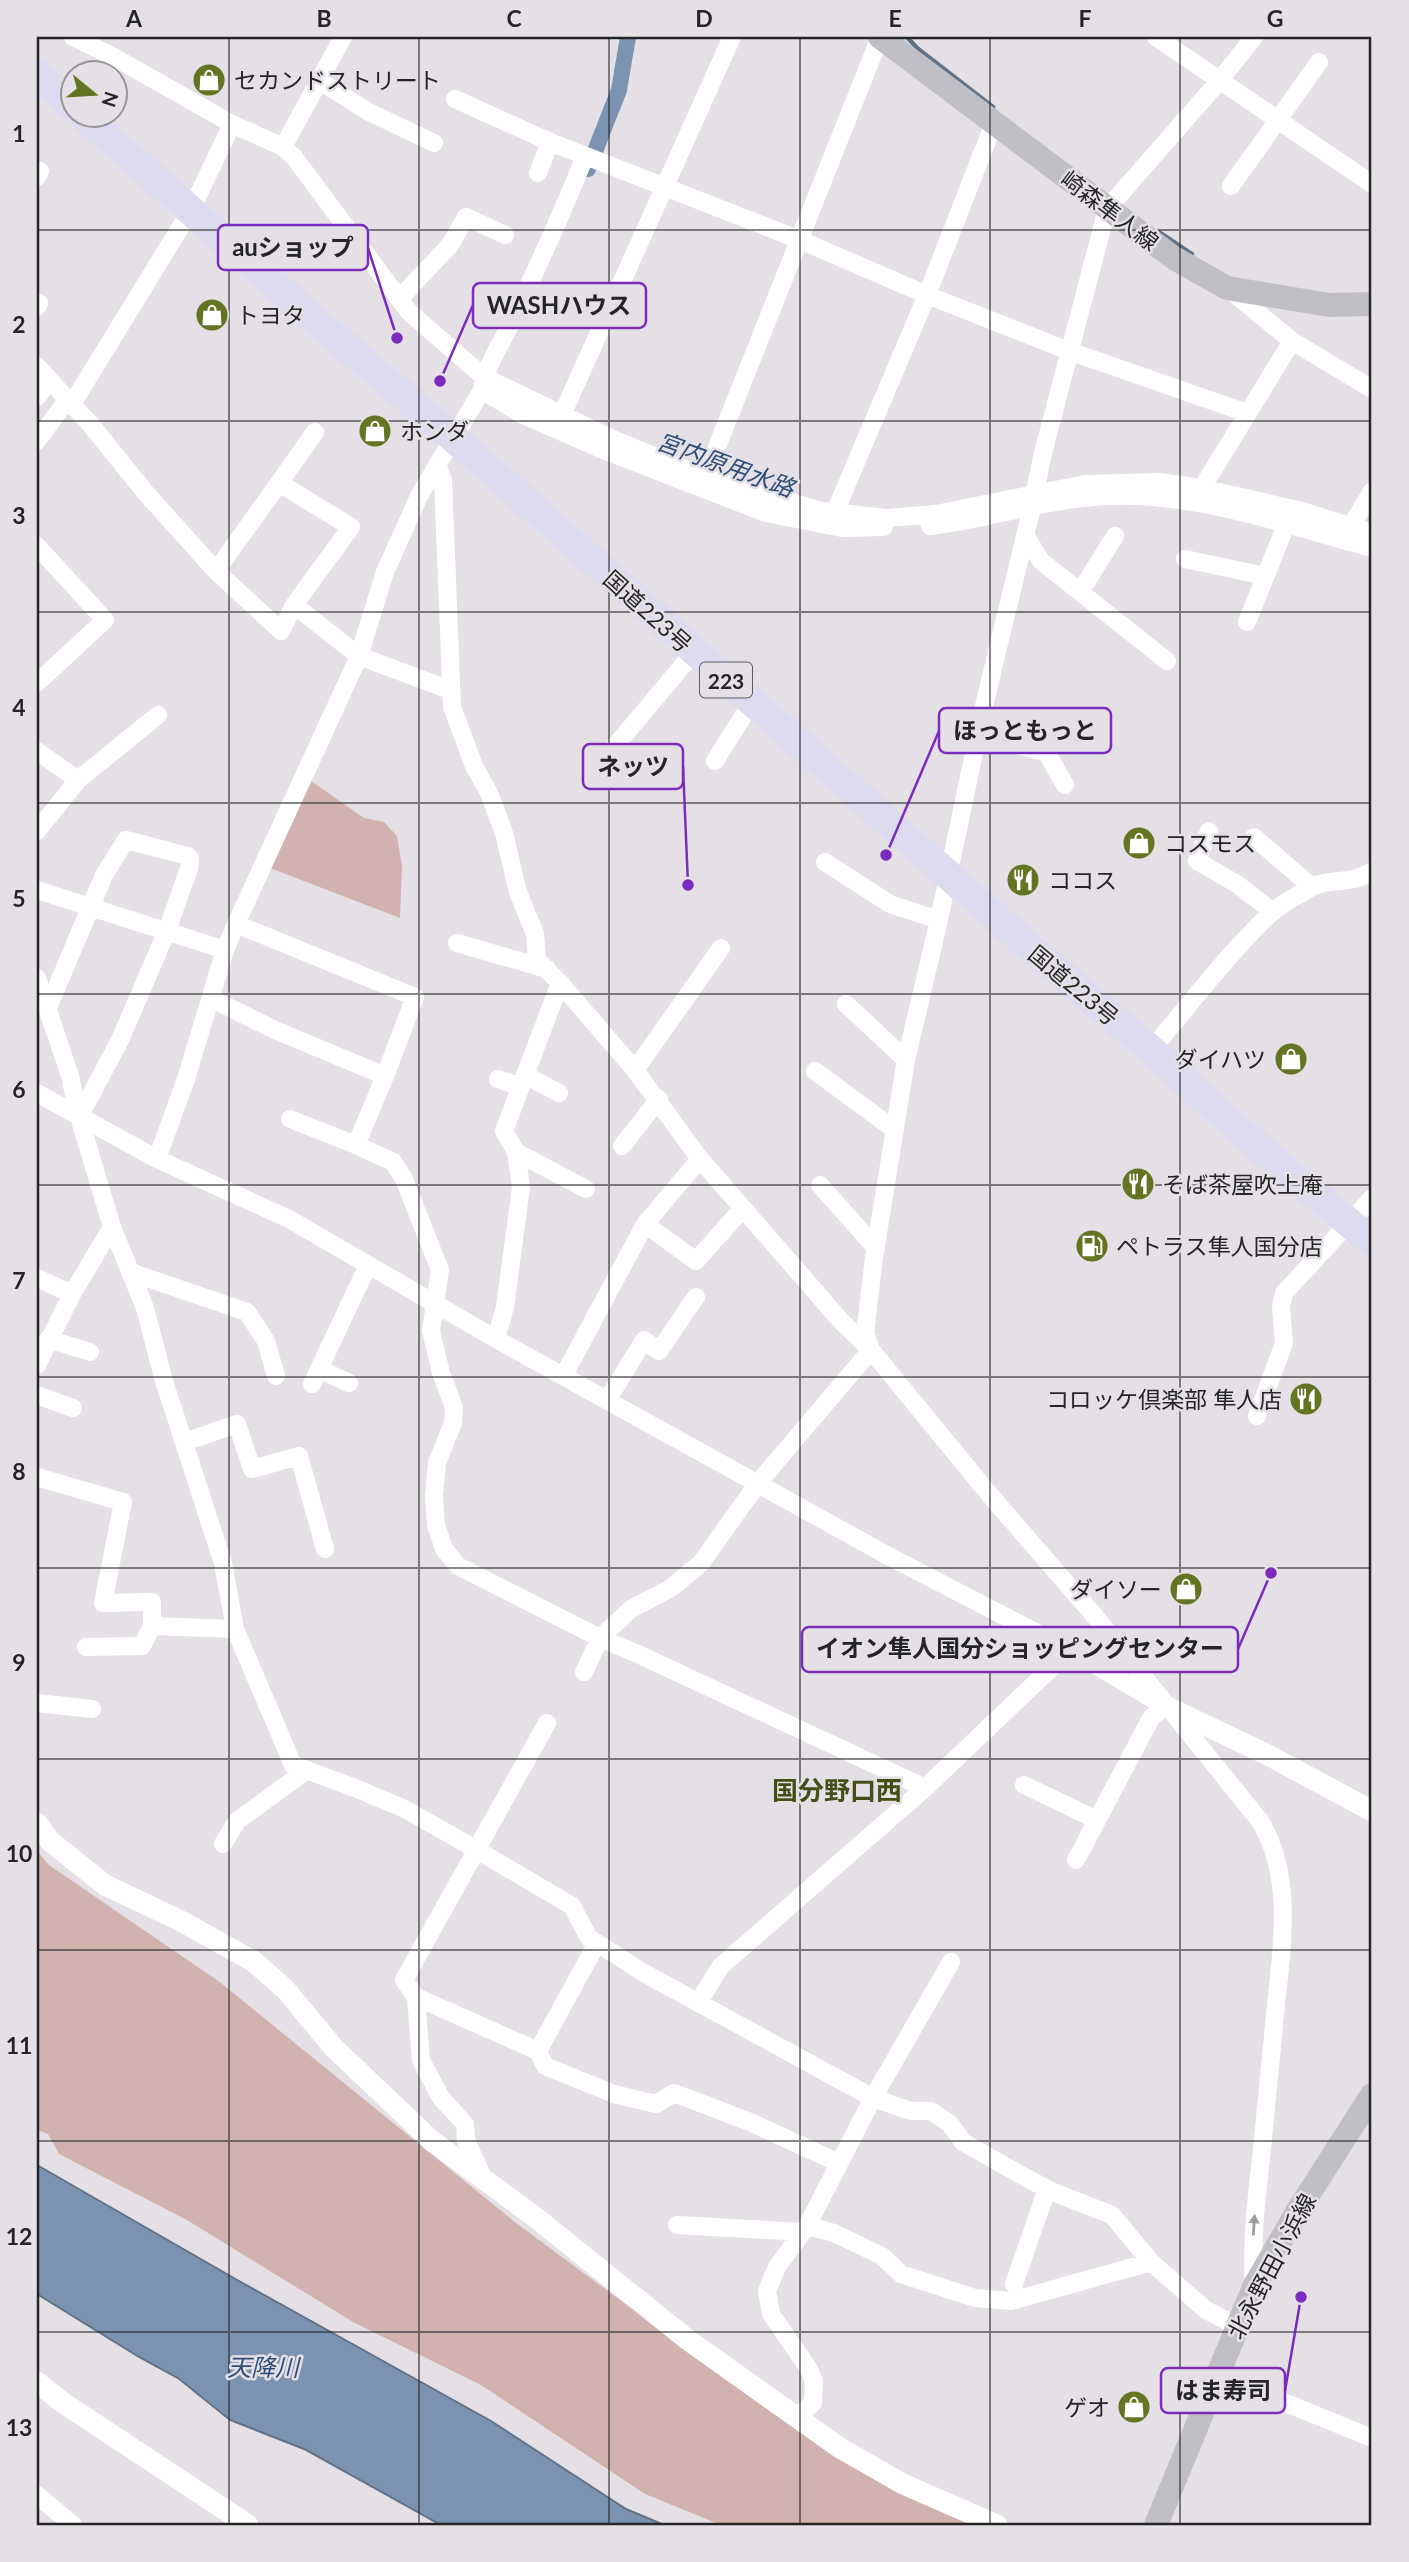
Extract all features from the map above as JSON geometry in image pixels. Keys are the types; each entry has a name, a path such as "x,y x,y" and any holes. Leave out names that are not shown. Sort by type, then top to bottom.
{"highway":[{"path":"37,74 60,95"},
{"name":"国道223号","path":"100,130 1151,1050 1251,1141 1372,1242"}],"main road":[{"name":"崎森隼人線","path":"880,37 1174,258 1227,288 1329,305 1372,303"},
{"name":"北永野田小浜線","path":"1156,2525 1254,2287 1297,2212 1372,2095"}],"street":[{"path":"73,37 125,63 232,124 283,146 294,157 409,312 483,384 521,414 559,423 705,477 821,512 887,518 1033,501 1132,495 1163,497 1225,509 1372,548"},
{"path":"283,146 342,37"},
{"path":"559,423 732,37"},
{"path":"705,477 880,37"},
{"path":"1156,37 1372,184"},
{"path":"871,1350 865,1333 906,1060 1033,501 1107,209 1220,80 1253,37"},
{"path":"1231,186 1319,62"},
{"path":"318,80 369,112 434,142"},
{"path":"455,99 550,142 800,240 1069,351 1247,413"},
{"path":"835,512 928,295 994,123"},
{"path":"37,441 70,402 191,210 232,124"},
{"path":"538,173 550,142"},
{"path":"157,1159 186,1079 225,950 359,656 385,572 420,494 483,384 586,156"},
{"path":"399,299 450,245 466,217 505,236"},
{"path":"1227,288 1292,341 1372,389"},
{"path":"1202,488 1292,341"},
{"path":"37,366 216,571 281,632 295,606 351,527 279,483"},
{"path":"37,397 49,382"},
{"path":"559,423 717,494 766,513 842,528 922,527 962,522 1033,501 1056,488 1111,482 1159,482 1202,488 1302,510 1372,533"},
{"path":"216,571 316,432"},
{"path":"437,465 443,480 452,707 474,766 489,793 505,833 518,892 535,934 537,960 659,1099 700,1159 841,1321 871,1350 989,1494 1093,1614 1260,1821 1271,1839 1279,1864 1283,1894 1279,1967 1252,2259 1254,2287"},
{"path":"1351,526 1372,491"},
{"path":"1247,622 1286,525"},
{"path":"1025,535 1041,561 1167,661"},
{"path":"1080,592 1115,536"},
{"path":"37,546 105,620 37,683"},
{"path":"1185,559 1265,576"},
{"path":"295,606 359,656 450,690"},
{"path":"611,751 694,652"},
{"path":"715,761 752,702"},
{"path":"37,831 78,780 158,715"},
{"path":"978,736 1046,752 1065,785"},
{"path":"37,751 78,780"},
{"path":"1209,831 1197,861 1237,884 1273,912"},
{"path":"1254,837 1312,887"},
{"path":"48,1007 104,874 126,840 188,856 190,869 166,933 120,1041 79,1117"},
{"path":"825,862 890,904 939,920"},
{"path":"1151,1050 1273,912 1312,887 1328,882 1348,882 1364,877 1372,871"},
{"path":"37,890 225,950"},
{"path":"236,924 415,997 356,1146"},
{"path":"457,943 547,970"},
{"path":"635,1070 721,948"},
{"path":"37,978 70,1076 79,1117 112,1227 145,1308 184,1443 223,1563 234,1629 293,1765 405,1809 572,1906 589,1938 698,2003 873,2098 911,2111 931,2111 950,2124 963,2142 1047,2189 1112,2215 1151,2262 1206,2310 1237,2326"},
{"path":"496,1339 505,1307 521,1187 516,1152 504,1130 560,984"},
{"path":"212,999 275,1030 385,1076"},
{"path":"846,1004 906,1060"},
{"path":"815,1071 895,1130"},
{"path":"498,1079 522,1081 559,1093"},
{"path":"37,1093 157,1159 289,1219 496,1339 928,1577 1070,1650 1165,1706 1268,1755 1372,1811"},
{"path":"622,1146 659,1099"},
{"path":"290,1119 393,1162 404,1179 440,1270 431,1331 440,1373 454,1407 453,1423 437,1463 434,1496 436,1525 444,1549 458,1566 600,1638 925,1788"},
{"path":"516,1152 586,1189"},
{"path":"564,1375 645,1224 700,1159"},
{"path":"820,1185 876,1248"},
{"path":"1257,1416 1284,1343 1281,1307 1284,1293 1372,1198"},
{"path":"645,1224 696,1261 744,1209"},
{"path":"37,1366 43,1343 112,1227"},
{"path":"349,1383 316,1376 368,1265"},
{"path":"130,1272 247,1312 265,1341 276,1376"},
{"path":"37,1278 72,1294"},
{"path":"608,1399 644,1340 659,1351 686,1324 696,1297"},
{"path":"43,1343 90,1352"},
{"path":"584,1672 600,1638 631,1609 671,1588 701,1563 758,1483 871,1350"},
{"path":"37,1395 74,1408"},
{"path":"184,1443 236,1424 253,1469 299,1455 325,1549"},
{"path":"37,1477 123,1502 103,1603 152,1602 152,1626 142,1646 86,1647"},
{"path":"152,1626 234,1629"},
{"path":"698,2003 721,1966 925,1788 1070,1650"},
{"path":"37,1703 92,1709"},
{"path":"1076,1860 1151,1718 1165,1706"},
{"path":"484,2180 466,2140 465,2124 441,2098 421,2060 416,1997 404,1980 547,1723"},
{"path":"223,1844 237,1821 307,1769"},
{"path":"1024,1785 1097,1820"},
{"path":"37,1824 50,1841 105,1885 181,1921 253,1961 285,1989 334,2048 432,2141 535,2217 688,2340 840,2448 904,2484 997,2525"},
{"path":"538,2051 597,1943"},
{"path":"797,2417 813,2403 814,2382 803,2356 771,2314 767,2291 776,2267 805,2229 873,2098 951,1962"},
{"path":"416,1997 538,2051 545,2066 614,2094 656,2104 674,2093 839,2163"},
{"path":"1014,2284 1047,2189"},
{"path":"677,2225 805,2229 834,2233 882,2256 901,2274 975,2298 1011,2301 1151,2262"},
{"path":"1217,2375 1372,2438"},
{"path":"37,2382 62,2402 248,2525"},
{"path":"37,2495 72,2525"}],"shaded area":[{"path":"311,781 364,818 384,822 397,836 402,866 400,918 270,868"},
{"path":"37,1851 49,1865 221,1983 516,2223 774,2414 973,2525 721,2525 645,2494 481,2385 353,2322 187,2220 59,2154 48,2134 37,2130"}],"water":[{"name":"天降川","path":"37,2165 491,2421 626,2509 664,2525 441,2525 304,2449 230,2420 178,2378 37,2294"}],"waterway":[{"name":"宮内原用水路","path":"588,169 619,90 628,37"},
{"path":"907,37 917,48 993,107"},
{"path":"1159,232 1192,254"}],"place":[{"name":"セカンドストリート","path":"209,80"},
{"name":"トヨタ","path":"212,315"},
{"name":"auショップ","path":"397,338"},
{"name":"WASHハウス","path":"440,381"},
{"name":"ホンダ","path":"375,431"},
{"name":"コスモス","path":"1139,843"},
{"name":"ほっともっと","path":"886,855"},
{"name":"ココス","path":"1023,880"},
{"name":"ネッツ","path":"688,885"},
{"name":"ダイハツ","path":"1291,1059"},
{"name":"そば茶屋吹上庵","path":"1138,1184"},
{"name":"ペトラス隼人国分店","path":"1092,1246"},
{"name":"コロッケ倶楽部 隼人店","path":"1306,1399"},
{"name":"イオン隼人国分ショッピングセンター","path":"1271,1573"},
{"name":"ダイソー","path":"1186,1589"},
{"name":"はま寿司","path":"1301,2297"},
{"name":"ゲオ","path":"1134,2407"}],"district":[{"name":"国分野口西","path":"837,1790"}]}
